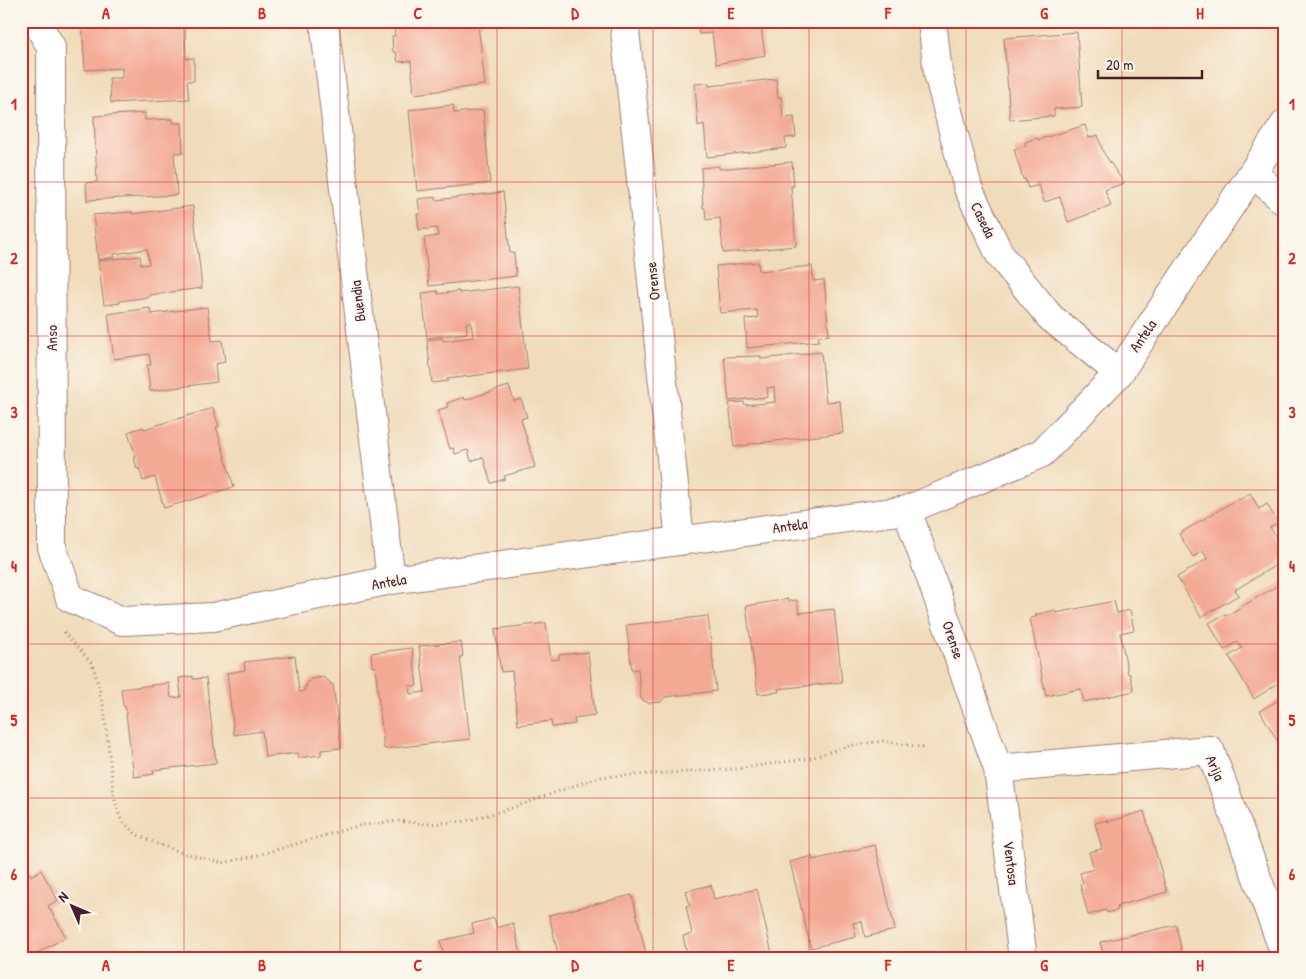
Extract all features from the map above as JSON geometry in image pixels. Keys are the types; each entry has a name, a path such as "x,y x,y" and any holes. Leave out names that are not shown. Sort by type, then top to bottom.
{"street":[{"name":"Anso","path":"36,21 51,47 52,547 70,598 122,621"},
{"name":"Buendia","path":"324,21 391,580"},
{"name":"Orense","path":"624,21 680,541"},
{"name":"Caseda","path":"932,21 938,73 968,188 1000,255 1050,317 1119,373"},
{"name":"Antela","path":"122,621 214,617 391,580 907,510 1042,453 1119,373 1285,124"},
{"path":"1253,173 1285,202"},
{"name":"Orense","path":"907,510 998,769"},
{"name":"Arija","path":"998,769 1210,750 1285,954"},
{"name":"Ventosa","path":"998,769 1023,958"}],"path":[{"path":"59,627 93,665 104,709 114,797 121,820 136,834 155,844 222,863 254,856 357,826 398,821 427,824 466,821 509,809 599,777 736,769 811,758 847,746 883,741 926,748"}],"building":[{"path":"128,21 128,26 185,23 186,59 194,58 194,81 187,81 189,99 111,103 109,78 122,78 122,68 85,70 82,22"},
{"path":"393,21 481,21 482,24 478,25 485,85 414,94 411,61 398,62 396,52 393,52 392,36 395,36"},
{"path":"697,21 760,21 765,55 716,64 712,33 699,34"},
{"path":"1077,32 1082,107 1054,109 1054,116 1010,120 1004,38"},
{"path":"776,79 778,98 781,97 783,118 794,117 796,137 785,138 786,148 707,157 704,124 698,126 695,84 709,83 709,86"},
{"path":"453,105 454,113 483,110 490,183 417,191 409,110"},
{"path":"145,113 145,120 173,119 173,123 182,123 183,153 174,153 177,195 87,200 86,183 97,182 94,116"},
{"path":"1085,125 1089,138 1098,135 1103,152 1124,183 1105,190 1111,206 1068,222 1060,197 1044,202 1039,185 1028,188 1025,179 1023,179 1014,149 1026,146 1025,142 1037,138 1038,140"},
{"path":"792,162 794,186 791,186 796,246 723,253 720,218 706,220 705,208 703,208 701,168 719,166 719,169"},
{"path":"503,192 510,253 514,253 516,276 429,286 424,238 438,236 437,228 419,230 417,214 420,214 418,199 436,197 436,200"},
{"path":"193,206 202,288 149,295 149,297 104,305 98,261 140,256 141,265 149,264 147,249 114,254 114,257 98,260 93,215 132,212 132,214"},
{"path":"758,262 759,271 812,266 813,281 824,280 829,335 818,336 819,341 747,348 745,319 758,318 757,310 720,313 716,266"},
{"path":"518,286 528,369 447,379 448,381 432,383 427,340 442,338 443,341 473,337 471,322 466,323 467,333 427,338 422,293 438,291 438,294 459,291 459,293"},
{"path":"207,307 212,341 222,340 225,362 215,364 217,382 150,391 147,365 151,365 149,354 114,359 108,314 150,308 151,314"},
{"path":"821,352 826,402 840,401 843,433 734,447 729,403 744,402 745,405 775,402 774,387 767,388 768,397 729,401 724,357 761,356 761,359"},
{"path":"509,386 514,401 521,399 527,417 521,419 535,467 504,476 505,479 491,483 483,457 471,461 468,450 455,454 453,448 450,449 438,410 448,407 447,403 464,397 465,400"},
{"path":"213,408 219,427 216,427 234,487 164,508 155,477 143,481 139,468 137,469 134,458 136,457 128,432"},
{"path":"1250,493 1259,509 1267,504 1278,523 1270,527 1285,552 1285,556 1277,561 1279,563 1235,590 1239,595 1201,617 1177,577 1207,559 1203,551 1193,557 1179,534"},
{"path":"1285,581 1285,679 1254,699 1229,656 1242,648 1237,642 1224,650 1209,623 1225,614 1226,616"},
{"path":"788,599 788,601 797,600 799,613 834,609 842,682 778,689 779,692 758,694 746,606"},
{"path":"1114,601 1117,613 1130,610 1134,630 1120,633 1128,674 1130,674 1134,691 1084,702 1081,689 1046,696 1030,618 1055,610 1056,613"},
{"path":"708,616 716,691 665,697 661,702 648,703 641,699 638,669 632,670 626,625"},
{"path":"546,623 551,660 559,659 559,655 588,652 595,715 574,718 575,724 552,727 551,721 518,725 512,671 501,672 495,629"},
{"path":"461,642 463,656 460,657 470,739 384,749 375,666 372,667 371,653 412,648 417,686 409,686 410,694 425,692 419,646"},
{"path":"295,656 299,692 305,691 304,687 307,687 306,685 311,679 323,677 330,684 333,684 341,748 321,750 321,755 298,758 298,753 265,757 262,731 234,735 227,673 245,670 244,662"},
{"path":"193,676 193,679 206,678 216,763 153,770 154,774 134,777 121,689 169,683 171,698 181,697 179,678"},
{"path":"1285,696 1285,754 1260,711"},
{"path":"1144,811 1167,892 1117,906 1118,910 1107,913 1106,910 1088,915 1080,884 1083,883 1080,873 1094,869 1089,852 1102,849 1095,823 1107,820 1108,822"},
{"path":"875,845 895,930 865,937 862,921 853,923 856,937 811,948 790,862 812,856 813,860"},
{"path":"41,870 58,900 48,906 66,937 28,958 21,958 21,878 30,873 31,876"},
{"path":"711,885 714,899 757,889 773,958 688,958 683,936 692,934 686,906 690,905 686,891"},
{"path":"632,895 647,958 607,958 606,953 592,958 559,958 549,915"},
{"path":"494,918 497,928 513,923 522,958 445,958 440,941 474,933 472,924"},
{"path":"1176,925 1183,958 1104,958 1100,942"}]}
